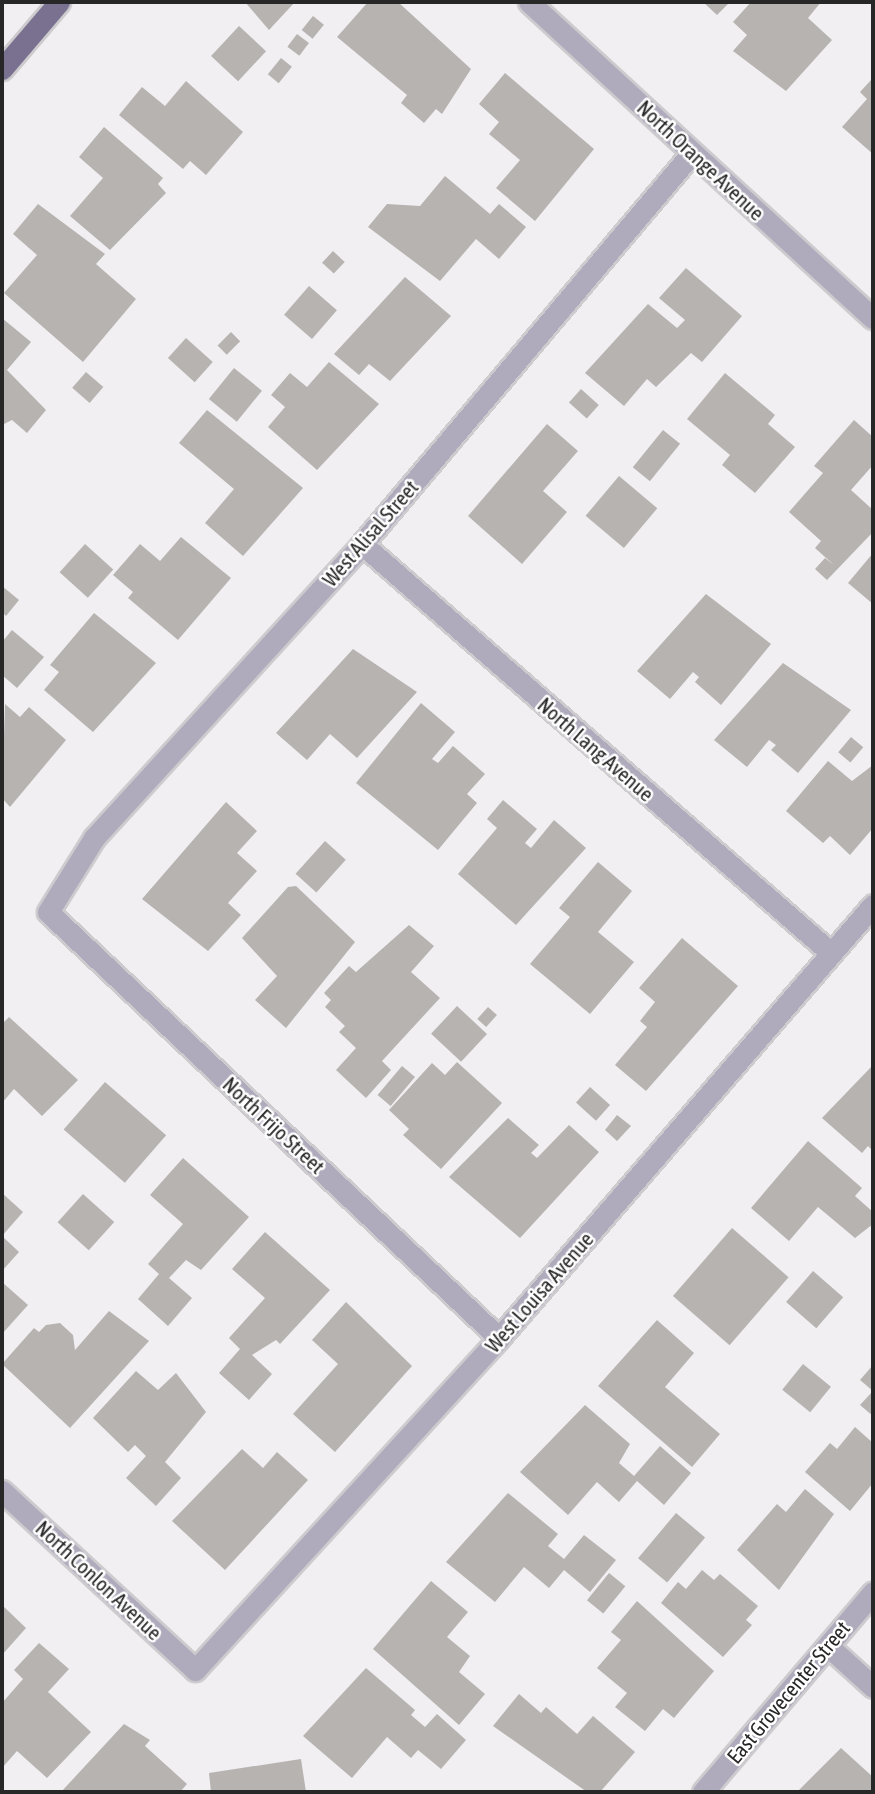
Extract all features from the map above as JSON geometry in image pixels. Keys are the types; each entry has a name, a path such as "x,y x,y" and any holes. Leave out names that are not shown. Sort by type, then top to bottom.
{"main road":[{"path":"2,69 59,2"}],"street":[{"name":"North Orange Avenue","path":"529,2 873,318"},
{"name":"West Alisal Street","path":"48,912 94,838 362,544 692,153"},
{"name":"North Lang Avenue","path":"362,544 831,953"},
{"name":"West Louisa Avenue","path":"195,1670 499,1338 873,905"},
{"name":"North Frijo Street","path":"48,912 499,1338"},
{"name":"North Conlon Avenue","path":"2,1491 195,1670"},
{"name":"East Grovecenter Street","path":"703,1792 873,1592"},
{"path":"828,1646 873,1687"}],"building":[{"path":"245,2 295,2 269,30"},
{"path":"368,2 398,2 471,69 442,114 436,109 424,123 401,103 407,95 337,37"},
{"path":"703,2 730,2 717,15"},
{"path":"751,2 821,2 808,18 832,40 786,91 733,51 747,35 733,22"},
{"path":"313,16 324,25 313,39 302,30"},
{"path":"239,26 266,51 238,81 211,56"},
{"path":"297,34 309,43 299,56 287,47"},
{"path":"281,58 292,67 279,83 268,74"},
{"path":"505,73 594,149 535,221 496,188 520,160 489,134 499,122 479,104"},
{"path":"871,80 873,154 842,127 867,99 860,92"},
{"path":"186,81 243,132 206,175 190,161 183,169 119,115 142,87 165,106"},
{"path":"104,127 163,178 158,184 166,193 110,250 70,216 103,178 79,157"},
{"path":"445,176 490,214 499,204 526,227 499,259 476,239 440,281 368,227 387,204 420,206"},
{"path":"38,204 105,254 96,264 136,299 83,362 4,293 37,255 13,234"},
{"path":"333,251 345,262 334,274 322,263"},
{"path":"686,268 742,316 702,362 691,353 656,387 647,379 624,406 585,373 648,304 677,328 685,320 659,298"},
{"path":"405,277 451,316 390,381 369,364 359,375 334,354"},
{"path":"309,286 337,310 312,339 284,315"},
{"path":"2,318 31,342 7,370 46,410 27,433 12,420 2,425"},
{"path":"231,332 240,341 227,355 218,345"},
{"path":"186,338 213,362 195,382 168,358"},
{"path":"329,362 379,404 317,470 268,427 285,407 271,395 290,373 307,387"},
{"path":"234,368 262,391 237,422 209,399"},
{"path":"86,372 103,387 90,403 72,388"},
{"path":"725,373 775,415 768,424 795,447 755,493 722,465 730,455 687,419"},
{"path":"581,389 599,405 587,418 569,402"},
{"path":"207,410 303,488 243,556 205,523 234,489 179,443"},
{"path":"854,420 873,437 873,465 851,490 873,510 873,532 827,580 815,569 825,558 834,565 815,548 821,541 789,512 823,473 814,466"},
{"path":"547,424 578,451 543,491 567,512 522,564 468,516"},
{"path":"663,430 680,444 650,481 633,467"},
{"path":"619,476 657,508 624,548 586,516"},
{"path":"181,537 231,578 178,640 128,598 133,592 113,575 140,544 160,561"},
{"path":"85,544 113,569 88,598 60,572"},
{"path":"873,553 873,604 848,583"},
{"path":"2,586 19,600 6,616 2,612"},
{"path":"706,594 771,644 721,705 695,682 699,677 693,672 670,699 637,671"},
{"path":"94,613 156,663 93,732 44,690 59,672 50,665"},
{"path":"12,630 44,657 17,688 2,675 2,642"},
{"path":"353,649 417,692 357,758 330,734 307,760 276,733"},
{"path":"783,663 851,710 798,773 771,750 776,745 769,740 747,767 714,740"},
{"path":"421,703 455,732 432,759 438,763 453,746 485,774 467,794 477,803 438,850 356,783"},
{"path":"5,704 20,717 29,707 66,740 10,807 2,798"},
{"path":"851,737 863,747 850,763 838,752"},
{"path":"828,761 852,781 873,765 873,828 850,855 830,836 823,843 786,811"},
{"path":"503,800 537,829 525,843 531,848 554,820 586,848 516,925 458,874 497,828 487,819"},
{"path":"226,802 257,831 237,853 257,871 228,903 241,915 208,951 142,899"},
{"path":"325,841 346,860 316,892 296,874"},
{"path":"598,862 632,891 598,932 634,962 590,1014 530,964 570,917 559,908"},
{"path":"296,886 355,942 286,1028 255,1000 277,976 242,938 288,887"},
{"path":"409,925 434,946 411,972 440,998 382,1061 391,1070 366,1098 336,1070 356,1048 339,1032 345,1026 325,1007 331,1000 324,993 349,966 356,972"},
{"path":"682,938 738,986 646,1091 615,1065 647,1027 640,1021 655,1002 639,988"},
{"path":"457,1006 487,1034 461,1062 431,1034"},
{"path":"488,1007 497,1015 486,1027 477,1019"},
{"path":"9,1017 78,1080 42,1116 14,1089 2,1103 2,1024"},
{"path":"457,1062 502,1103 441,1169 403,1135 409,1129 389,1110 432,1063 445,1075"},
{"path":"873,1065 873,1151 868,1146 862,1153 822,1118"},
{"path":"402,1066 415,1077 391,1106 378,1095"},
{"path":"105,1082 166,1135 125,1183 64,1130"},
{"path":"590,1087 610,1105 596,1121 576,1103"},
{"path":"617,1115 631,1126 617,1141 605,1130"},
{"path":"508,1118 539,1145 531,1153 537,1158 569,1125 599,1152 520,1238 449,1177"},
{"path":"808,1141 862,1188 855,1196 873,1212 873,1224 855,1238 818,1207 789,1241 751,1208"},
{"path":"183,1158 249,1217 201,1270 186,1260 169,1278 192,1298 168,1326 138,1299 159,1274 148,1264 183,1224 150,1195"},
{"path":"2,1193 23,1212 2,1236"},
{"path":"83,1194 114,1222 89,1250 58,1222"},
{"path":"732,1228 789,1277 730,1345 673,1296"},
{"path":"265,1232 330,1290 280,1344 276,1340 252,1355 272,1374 249,1400 219,1373 240,1349 229,1338 265,1298 232,1269"},
{"path":"2,1236 19,1252 2,1271"},
{"path":"813,1271 843,1297 816,1328 786,1302"},
{"path":"2,1282 28,1305 2,1334"},
{"path":"346,1302 412,1366 335,1452 293,1414 338,1364 312,1340"},
{"path":"109,1311 149,1341 70,1428 2,1364 34,1328 39,1332 46,1325 60,1323 73,1335 75,1350"},
{"path":"657,1320 694,1353 665,1387 720,1434 692,1467 598,1386"},
{"path":"803,1364 831,1387 810,1412 782,1390"},
{"path":"873,1365 873,1391 860,1380"},
{"path":"136,1371 158,1390 176,1373 206,1412 165,1462 181,1478 156,1506 126,1478 146,1456 135,1445 128,1452 93,1418"},
{"path":"873,1391 873,1416 860,1405"},
{"path":"585,1405 630,1444 619,1463 634,1476 660,1446 691,1473 664,1505 637,1481 619,1502 597,1482 568,1515 520,1472"},
{"path":"855,1427 873,1443 873,1483 850,1511 805,1472 830,1443 837,1449"},
{"path":"242,1449 263,1468 277,1452 308,1480 225,1570 172,1521"},
{"path":"805,1489 834,1514 779,1590 737,1550 777,1504 786,1512"},
{"path":"508,1493 558,1534 548,1546 564,1559 584,1535 616,1560 590,1592 564,1570 549,1588 524,1567 495,1602 446,1562"},
{"path":"676,1513 705,1537 667,1583 638,1558"},
{"path":"702,1570 714,1580 720,1574 758,1606 746,1620 752,1625 723,1657 661,1603 678,1582 686,1589"},
{"path":"609,1573 625,1586 603,1613 587,1600"},
{"path":"431,1581 468,1612 447,1637 470,1656 459,1672 485,1694 459,1725 373,1649"},
{"path":"637,1601 714,1671 674,1718 663,1709 645,1731 615,1707 627,1693 597,1668 621,1640 611,1632"},
{"path":"2,1605 26,1628 2,1655"},
{"path":"39,1643 69,1669 48,1692 91,1732 47,1778 17,1751 2,1768 2,1703 23,1679 14,1670"},
{"path":"366,1668 415,1710 411,1715 425,1727 437,1714 466,1740 441,1769 418,1750 411,1758 387,1737 352,1778 303,1736"},
{"path":"519,1694 541,1713 546,1707 577,1734 593,1716 635,1752 600,1792 587,1792 493,1726"},
{"path":"124,1724 150,1740 145,1746 187,1784 180,1792 61,1792"},
{"path":"841,1748 873,1777 873,1792 797,1792"},
{"path":"301,1759 306,1792 211,1792 209,1773"}]}
